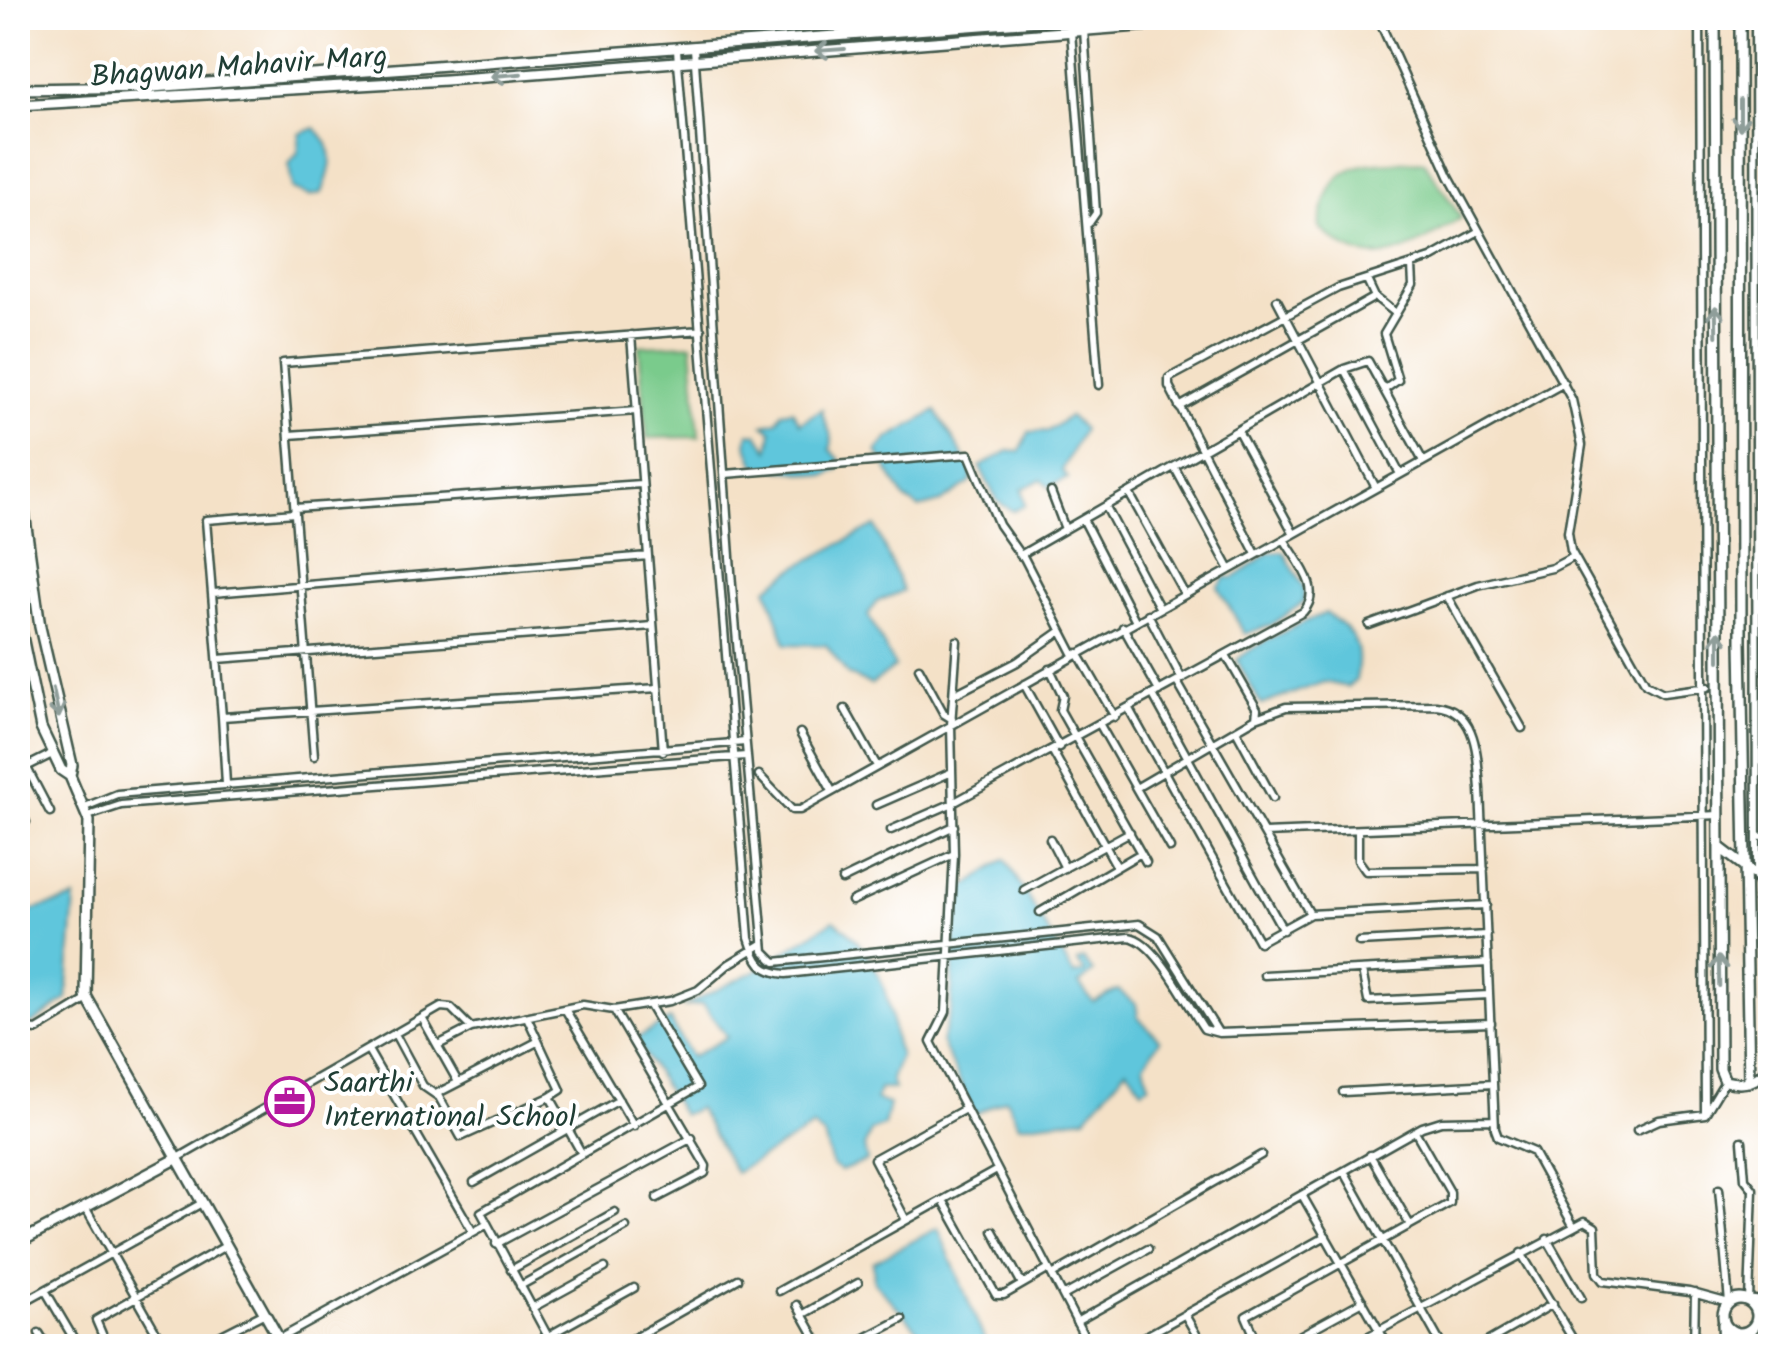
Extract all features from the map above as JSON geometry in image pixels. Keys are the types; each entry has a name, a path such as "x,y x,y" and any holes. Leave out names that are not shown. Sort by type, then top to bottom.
{"street":[{"name":"Bhagwan Mahavir Marg","path":"18,105 192,97 1077,18"},
{"name":"Bhagwan Mahavir Marg","path":"695,54 1241,18"},
{"path":"1378,18 1436,151 1564,383 1582,445 1568,532 1574,557 1646,684 1662,693 1719,686"},
{"path":"1700,18 1705,1114"},
{"path":"1714,18 1720,1069 1725,1081"},
{"path":"1740,18 1741,612 1749,1082"},
{"path":"1755,18 1757,876 1770,907"},
{"path":"1084,30 1096,213 1089,223"},
{"path":"1071,32 1099,385"},
{"path":"695,54 762,944 775,962 1139,924 1158,936 1219,1034"},
{"name":"Bhagwan Mahavir Marg","path":"18,89 152,88 677,56"},
{"path":"677,56 752,950 764,968 786,974 1137,938 1155,954 1204,1029 1219,1034 1490,1023"},
{"path":"1256,554 1179,407 1169,378 1338,288 1412,266 1479,231"},
{"path":"1384,390 1398,380 1384,334 1413,286 1412,266"},
{"path":"1367,280 1375,297 1394,312"},
{"path":"1179,407 1375,297"},
{"path":"1276,300 1376,488"},
{"path":"314,756 282,370 286,361 702,330"},
{"path":"631,335 663,751"},
{"path":"1021,556 1344,369 1368,362 1423,460"},
{"path":"1344,369 1400,474"},
{"path":"759,775 796,810 1564,383"},
{"path":"289,435 637,411"},
{"path":"1238,431 1294,534"},
{"path":"725,474 969,454 999,526 1021,556 1115,716"},
{"path":"18,468 40,627 72,765 70,776"},
{"path":"1175,468 1228,568"},
{"path":"226,784 206,520 641,484"},
{"path":"1051,492 1065,529"},
{"path":"1130,494 1184,593"},
{"path":"1106,506 1159,607"},
{"path":"1757,520 1770,518"},
{"path":"1082,519 1136,620"},
{"path":"891,830 953,803 1289,620 1312,602 1312,588 1284,540"},
{"path":"213,593 648,556"},
{"path":"1369,625 1447,596 1545,571 1574,557"},
{"path":"1447,596 1522,728"},
{"path":"1719,612 1741,612"},
{"path":"1148,614 1210,744 1310,914"},
{"path":"18,617 40,723 61,770 70,776 86,811 88,999 281,1343 486,1225"},
{"path":"218,659 305,649 653,626"},
{"path":"1124,627 1188,758 1283,930"},
{"path":"954,695 1062,631"},
{"path":"957,640 952,722 954,854 946,1012 931,1042 1089,1346"},
{"path":"1226,654 1257,709 1256,718"},
{"path":"918,668 952,722"},
{"path":"1050,669 1063,696 1060,710 1146,862"},
{"path":"1024,684 1117,867"},
{"path":"222,717 658,688"},
{"path":"1136,788 1256,718 1286,707 1449,708 1464,720 1475,739 1494,1120 1498,1137 1536,1156 1573,1225"},
{"path":"845,709 877,766"},
{"path":"1129,709 1256,940 1264,942 1310,914 1486,904"},
{"path":"1100,725 1170,848"},
{"path":"1236,730 1273,798"},
{"path":"800,733 832,791"},
{"path":"86,811 112,795 745,742"},
{"path":"50,812 22,768 54,752"},
{"path":"86,811 746,756"},
{"path":"876,805 952,772"},
{"path":"1758,804 1770,798"},
{"path":"18,805 26,822"},
{"path":"1264,833 1720,815"},
{"path":"842,880 954,826"},
{"path":"1024,890 1130,832"},
{"path":"1358,832 1358,860 1366,871 1484,868"},
{"path":"1758,836 1770,836"},
{"path":"1050,839 1064,868"},
{"path":"1720,847 1757,876"},
{"path":"1040,912 1141,852"},
{"path":"852,901 954,854"},
{"path":"1359,942 1487,935"},
{"path":"438,1045 472,1028 565,1008 582,1005 614,1010 650,1006 698,990 762,944"},
{"path":"1264,975 1488,964"},
{"path":"1362,971 1368,1000 1489,995"},
{"path":"19,1031 37,1030 88,999"},
{"path":"553,1346 486,1225 483,1210 696,1090 698,1083 650,1006"},
{"path":"18,1243 178,1158 422,1018 451,1008 472,1028"},
{"path":"565,1008 634,1126"},
{"path":"614,1010 692,1138 707,1170 657,1198"},
{"path":"395,1034 423,1086 436,1094 464,1138 561,1090 526,1017"},
{"path":"422,1018 458,1082"},
{"path":"436,1094 538,1042"},
{"path":"368,1050 474,1232"},
{"path":"1725,1081 1757,1081 1770,1066"},
{"path":"1705,1114 1725,1081"},
{"path":"1343,1092 1493,1084"},
{"path":"550,1097 582,1154"},
{"path":"474,1182 619,1100"},
{"path":"906,1220 874,1159 965,1109"},
{"path":"1637,1130 1659,1120 1705,1114"},
{"path":"1076,1322 1415,1131 1441,1121 1494,1120"},
{"path":"1259,1346 1246,1316 1450,1203 1452,1196 1415,1131"},
{"path":"496,1244 692,1138"},
{"path":"1742,1141 1745,1179 1753,1189 1750,1301 1756,1312 1750,1346"},
{"path":"943,1200 996,1294 1051,1272 1260,1155"},
{"path":"1370,1155 1410,1225"},
{"path":"779,1291 997,1170"},
{"path":"1344,1170 1442,1346"},
{"path":"1719,1190 1729,1303 1723,1321 1724,1346"},
{"path":"1302,1195 1388,1346"},
{"path":"18,1305 203,1202"},
{"path":"84,1207 164,1346"},
{"path":"510,1270 615,1212"},
{"path":"1351,1346 1573,1225 1594,1224 1597,1273 1603,1282 1695,1293 1729,1303"},
{"path":"520,1286 626,1226"},
{"path":"993,1231 1022,1284"},
{"path":"1128,1346 1326,1236"},
{"path":"1548,1239 1581,1298"},
{"path":"107,1346 94,1322 227,1245"},
{"path":"1063,1296 1148,1249"},
{"path":"1521,1252 1577,1346"},
{"path":"532,1308 604,1268"},
{"path":"620,1346 738,1279"},
{"path":"802,1314 858,1282"},
{"path":"530,1346 634,1288"},
{"path":"45,1290 78,1346"},
{"path":"1694,1346 1695,1293"},
{"path":"1729,1303 1737,1296 1770,1302"},
{"path":"1282,1346 1363,1302"},
{"path":"1480,1346 1552,1304"},
{"path":"797,1305 820,1346"},
{"path":"200,1346 265,1313"},
{"path":"1184,1316 1203,1346"},
{"path":"850,1346 902,1318"},
{"path":"1723,1321 1730,1332 1770,1326"},
{"path":"40,1333 47,1346"},
{"path":"636,1338 641,1346"}],"green space":[{"path":"1424,161 1461,218 1442,230 1407,249 1373,256 1338,243 1319,227 1324,204 1341,175 1367,164"},
{"path":"692,344 699,437 647,438 639,346"}],"water":[{"path":"315,128 327,144 331,159 322,193 310,196 292,189 289,164 298,152 300,134"},
{"path":"822,409 832,439 830,449 840,460 839,469 825,476 756,466 747,444 749,433 758,434 769,450 772,431 764,425 777,421 782,412 792,410 800,423"},
{"path":"936,411 972,470 971,482 941,502 919,508 904,498 877,451 889,438"},
{"path":"1069,416 1083,429 1062,471 1068,478 1049,487 1042,479 1022,489 1025,505 1013,511 997,501 980,467 1008,451 1020,452 1029,432 1048,431"},
{"path":"875,526 903,591 876,602 868,615 895,667 871,685 848,675 826,645 786,644 767,588 798,566"},
{"path":"1284,552 1304,589 1304,602 1271,625 1245,634 1218,587 1226,577 1234,578 1269,553"},
{"path":"1326,613 1354,641 1358,657 1356,680 1347,687 1324,682 1261,705 1237,660 1266,641"},
{"path":"1005,859 1074,975 1085,972 1077,962 1083,959 1093,972 1079,984 1093,1002 1118,990 1136,1004 1138,1017 1160,1040 1144,1064 1149,1085 1142,1089 1127,1068 1086,1117 1019,1125 1006,1099 975,1114 941,1042 951,1010 957,893"},
{"path":"75,899 67,999 32,1024 18,1017 18,914"},
{"path":"834,920 864,950 888,1001 900,1055 891,1079 894,1089 879,1089 876,1100 889,1104 884,1126 871,1131 864,1147 867,1161 841,1171 832,1166 824,1136 813,1127 735,1173 698,1108 682,1115 635,1039 670,1020 691,1057 727,1037 703,1004 682,1007 755,971"},
{"path":"938,1228 987,1346 917,1346 919,1331 874,1282 873,1262"}],"place":[{"name":"Saarthi International School","path":"289,1101"}]}
